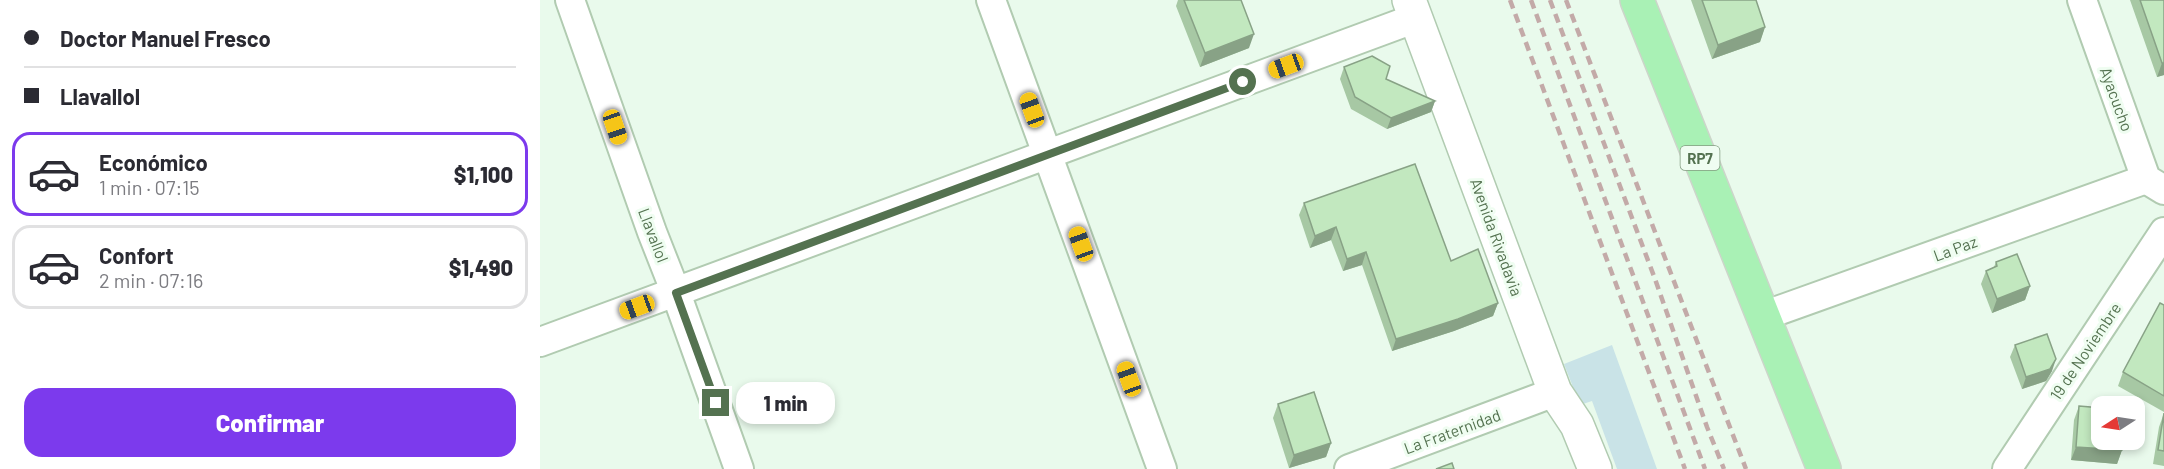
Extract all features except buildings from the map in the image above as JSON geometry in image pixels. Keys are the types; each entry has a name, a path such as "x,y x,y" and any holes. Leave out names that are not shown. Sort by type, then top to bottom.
{"main road":[{"name":"RP7","path":"1637,0 1824,469"}],"street":[{"name":"Llavallol","path":"570,0 739,469"},
{"path":"991,0 1162,469"},
{"name":"Ayacucho","path":"2082,0 2155,184"},
{"path":"540,342 1048,154 1413,9"},
{"name":"Avenida Rivadavia","path":"1413,9 1555,392 1577,425 1595,469"},
{"name":"La Paz","path":"1763,316 2155,184"},
{"name":"19 de Noviembre","path":"2007,469 2164,232"},
{"name":"La Fraternidad","path":"1349,469 1555,392"}],"shaded area":[{"path":"1612,345 1657,469 1617,469 1592,401 1580,405 1564,364"}],"railway":[{"path":"1510,0 1685,469"},
{"path":"1531,0 1705,469"},
{"path":"1550,0 1724,469"},
{"path":"1566,0 1746,469"}],"route":[{"path":"716,403 676,293 1243,82"}]}
